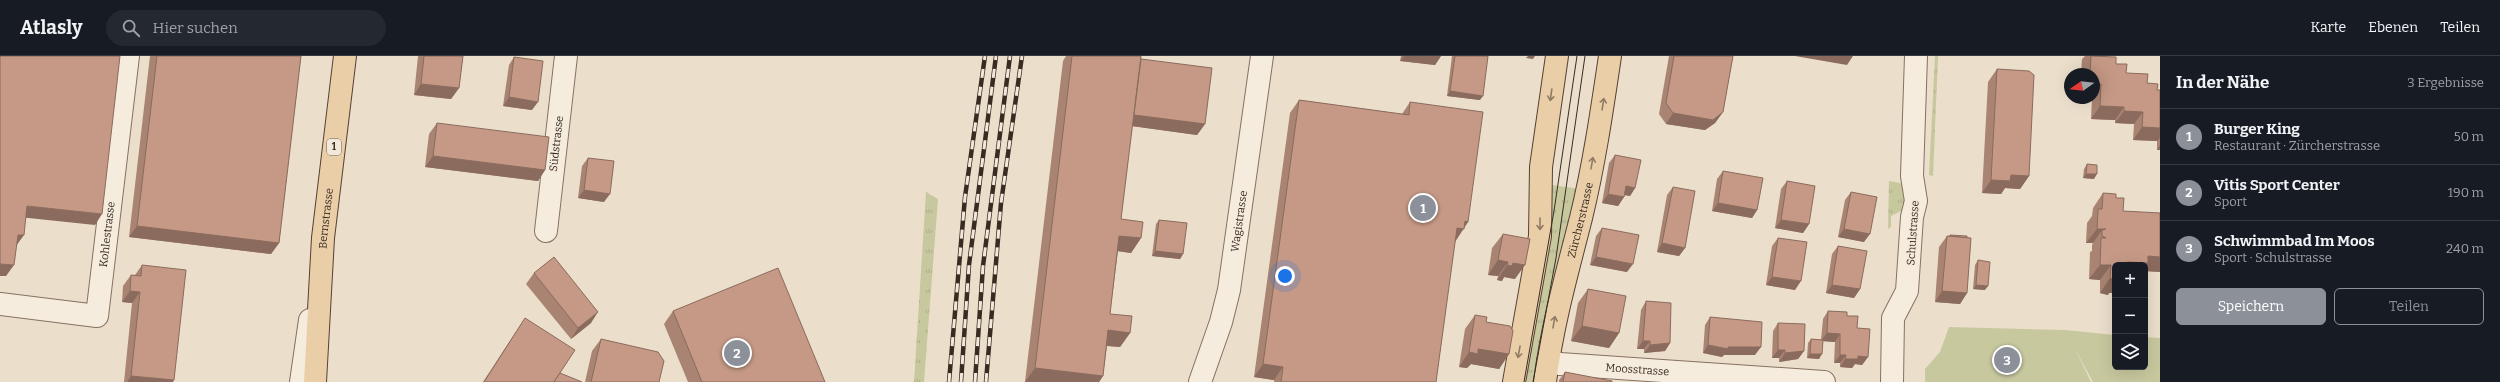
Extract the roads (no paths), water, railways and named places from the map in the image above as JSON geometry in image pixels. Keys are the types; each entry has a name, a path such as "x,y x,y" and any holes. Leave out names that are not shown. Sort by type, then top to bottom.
{"main road":[{"name":"Bernstrasse","path":"315,382 324,238 345,56"},
{"path":"1514,382 1540,236 1541,167 1557,56"},
{"name":"Zürcherstrasse","path":"1545,382 1563,283 1583,210 1610,56"}],"street":[{"name":"Kohlestrasse","path":"0,304 97,316 128,56"},
{"name":"Südstrasse","path":"546,232 566,56"},
{"name":"Wagistrasse","path":"1200,382 1221,322 1229,290 1262,56"},
{"name":"Schulstrasse","path":"1892,382 1893,318 1907,291 1912,217 1916,201 1912,176 1916,56"},
{"path":"301,382 324,238"},
{"path":"320,318 321,382"},
{"name":"Moosstrasse","path":"1548,361 1560,364 1824,382"}],"tram line":[{"path":"1524,382 1554,211 1577,56"},
{"path":"1533,382 1556,258 1585,56"}],"railway":[{"path":"949,382 965,197 985,56"},
{"path":"961,382 969,265 996,56"},
{"path":"975,382 983,266 1010,56"},
{"path":"986,382 1001,203 1022,56"}],"place":[{"name":"Burger King","path":"1423,208"},
{"name":"Vitis Sport Center","path":"737,353"},
{"name":"Schwimmbad Im Moos","path":"2007,360"}]}
